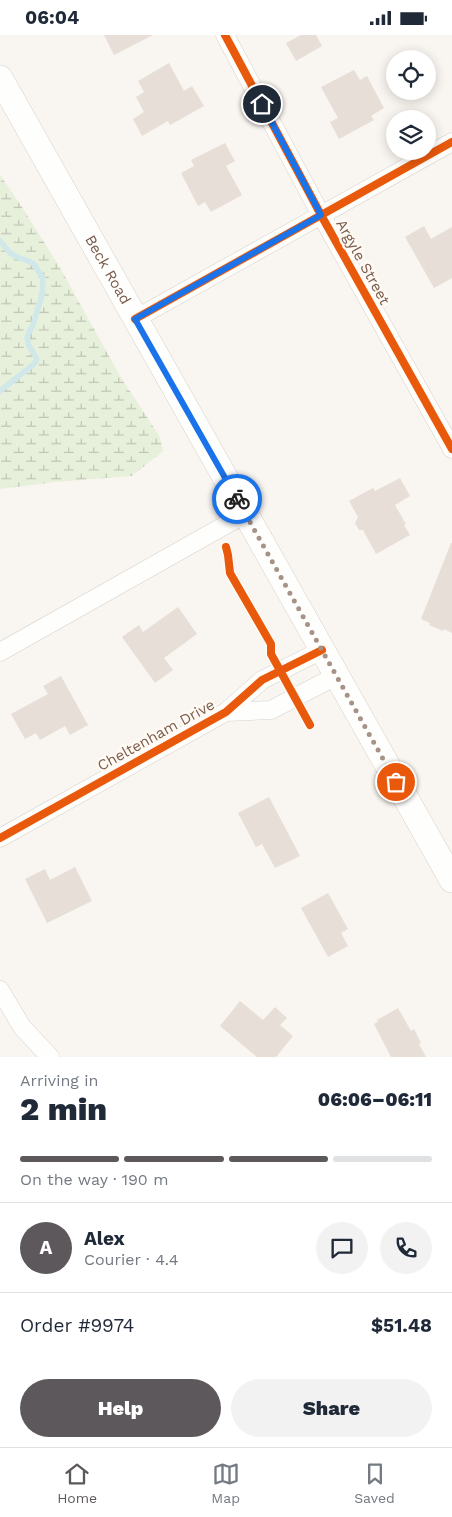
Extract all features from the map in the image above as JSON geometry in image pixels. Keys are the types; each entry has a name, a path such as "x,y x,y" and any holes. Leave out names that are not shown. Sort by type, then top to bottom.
{"main road":[{"name":"Beck Road","path":"0,77 452,880"}],"street":[{"name":"Argyle Street","path":"225,35 321,215 452,449"},
{"path":"135,319 452,142"},
{"path":"0,652 245,514"},
{"name":"Cheltenham Drive","path":"0,838 226,712 262,680 322,650"},
{"name":"Cheltenham Drive","path":"226,712 271,710 336,676"},
{"path":"0,990 22,1027 50,1057"}],"green space":[{"path":"0,175 59,266 120,376 160,437 163,451 132,476 55,482 0,489"}],"building":[{"path":"104,35 153,35 114,55"},
{"path":"301,35 316,35 322,46 296,61 286,43"},
{"path":"169,63 184,91 192,86 204,106 170,125 168,121 142,136 133,119 144,112 136,97 144,92 138,81"},
{"path":"354,70 360,80 367,76 384,108 371,116 374,120 339,139 330,122 338,118 321,87"},
{"path":"225,143 235,161 226,166 242,195 211,212 205,202 198,206 181,173 194,166 191,160"},
{"path":"424,226 431,239 452,227 452,278 434,288 405,237"},
{"path":"400,478 410,496 395,505 410,535 376,554 363,530 359,530 355,523 358,517 349,501 373,488 375,491"},
{"path":"451,543 452,633 429,625 430,623 421,619"},
{"path":"178,607 197,634 164,658 173,670 155,683 122,637 139,625 143,632"},
{"path":"61,676 88,725 70,735 65,726 40,740 36,733 25,739 11,714 48,694 43,686"},
{"path":"269,797 300,856 275,868 262,844 256,847 238,813"},
{"path":"75,867 92,901 47,923 25,879 45,869 50,880"},
{"path":"328,893 348,929 341,933 348,946 328,957 301,908"},
{"path":"240,1001 263,1020 275,1007 287,1018 280,1025 293,1036 276,1057 257,1057 220,1026"},
{"path":"398,1008 411,1031 414,1029 426,1057 391,1057 374,1024 378,1022 377,1020"}],"waterway":[{"path":"0,241 10,253 34,264 43,278 42,295 27,338 29,346 37,359 34,364 0,391"}],"cycle path":[{"path":"225,35 321,215 452,449"},
{"path":"135,319 452,142"},
{"path":"226,547 230,573 271,644 271,654 310,725"},
{"path":"0,838 226,712 262,680 322,650"}],"way so far":[{"path":"237,499 396,782"}],"route":[{"path":"237,499 135,319 321,215 262,104"}]}
